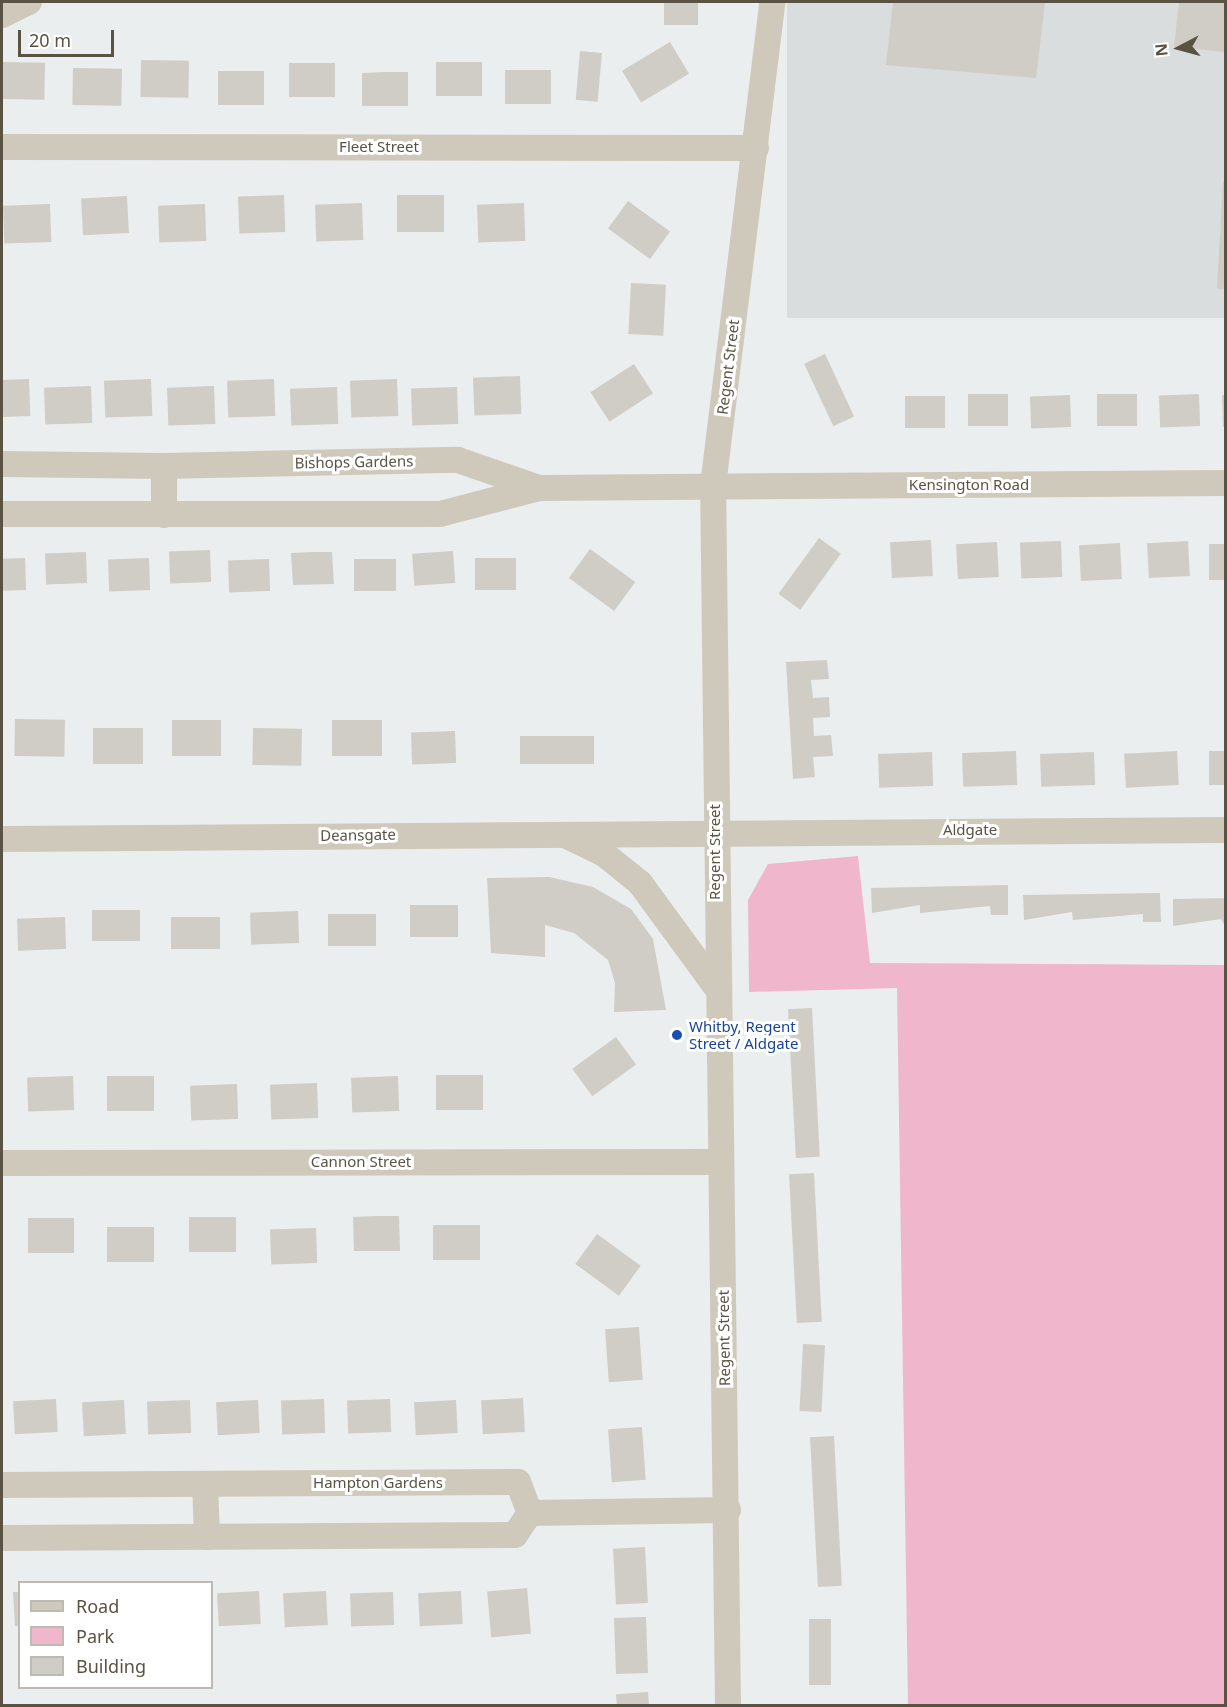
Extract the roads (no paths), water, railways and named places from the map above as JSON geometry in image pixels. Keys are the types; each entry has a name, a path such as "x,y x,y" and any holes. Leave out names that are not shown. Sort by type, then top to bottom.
{"street":[{"path":"2,15 29,2"},
{"name":"Regent Street","path":"728,1706 728,1510 716,987 713,486 772,2"},
{"name":"Fleet Street","path":"2,147 756,148"},
{"name":"Bishops Gardens","path":"2,464 164,466 458,460 539,488"},
{"path":"164,466 164,515"},
{"name":"Kensington Road","path":"713,486 1226,483"},
{"name":"Bishops Gardens","path":"2,514 440,514 539,488 713,486"},
{"name":"Aldgate","path":"715,831 1226,830"},
{"name":"Deansgate","path":"2,839 715,831"},
{"path":"560,832 604,854 640,883 716,987"},
{"name":"Cannon Street","path":"2,1163 720,1162"},
{"name":"Hampton Gardens","path":"2,1485 518,1482 530,1513"},
{"path":"206,1484 207,1537"},
{"path":"2,1538 515,1535 530,1513 728,1510"}],"place":[{"name":"Whitby, Regent Street / Aldgate","path":"677,1035"}]}
